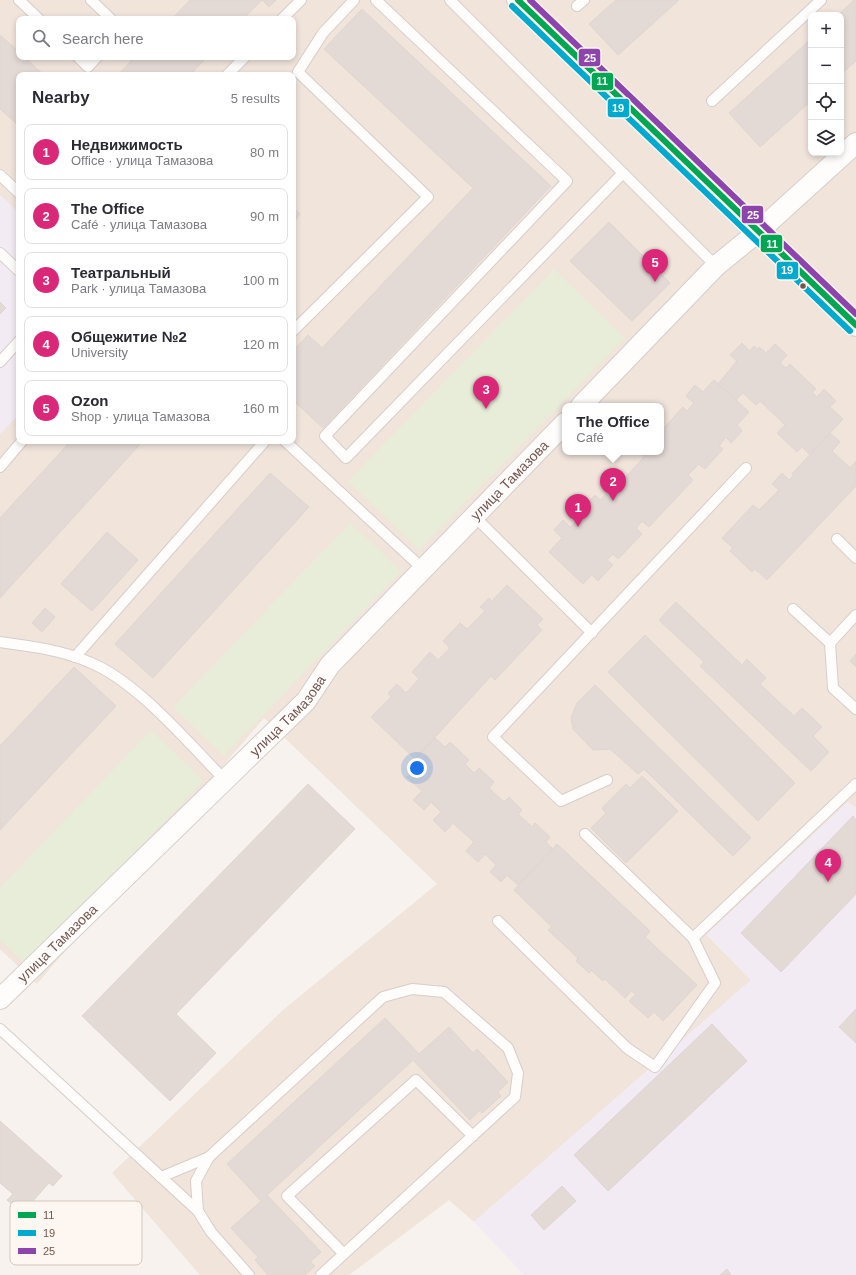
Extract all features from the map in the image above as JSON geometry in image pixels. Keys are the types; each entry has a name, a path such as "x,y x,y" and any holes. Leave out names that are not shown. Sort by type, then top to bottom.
{"street":[{"path":"518,0 856,325"},
{"path":"584,403 716,266 759,231 856,143"},
{"name":"улица Тамазова","path":"0,999 306,701 330,665 562,426"}],"lane":[{"path":"19,0 36,16"},
{"path":"91,0 108,16"},
{"path":"285,16 301,0"},
{"path":"296,328 428,197 298,72 323,32 354,0"},
{"path":"376,0 567,182 325,436 346,458 623,173"},
{"path":"450,0 716,266"},
{"path":"712,101 821,0"},
{"path":"81,60 88,67 94,60"},
{"path":"230,72 242,60"},
{"path":"0,175 16,190"},
{"path":"0,253 16,268"},
{"path":"0,362 16,344"},
{"path":"0,466 19,444"},
{"path":"75,657 262,444"},
{"path":"288,444 423,569"},
{"path":"607,780 561,801 493,737 746,468"},
{"path":"475,517 592,633"},
{"path":"837,539 856,558"},
{"path":"793,609 830,643 833,688 856,709"},
{"path":"830,643 856,615"},
{"path":"0,642 75,657 91,662 120,679 152,707 225,780"},
{"path":"693,938 856,784"},
{"path":"498,921 627,1048 655,1067 715,983 693,938 585,834"},
{"path":"198,1211 196,1181 210,1156 383,997 412,989 444,992 508,1048 518,1073 515,1097 321,1275"},
{"path":"0,1029 198,1211 211,1232 249,1275"},
{"path":"344,1254 287,1196 416,1080 473,1136"},
{"path":"161,1177 210,1156"}],"shaded area":[{"path":"0,0 856,0 856,808 848,802 707,935 751,980 474,1222 449,1200 349,1275 200,1275 142,1208 142,1201 136,1201 112,1173 283,1010 437,884 264,718 37,984 0,949 0,434 16,417 16,444 296,444 296,72 16,72 16,210 0,195"},
{"path":"0,195 16,210 16,417 0,434"},
{"path":"848,802 856,808 856,1275 524,1275 474,1222 751,980 707,934"}],"green space":[{"path":"554,269 625,338 419,550 348,481"},
{"path":"350,523 401,571 224,756 173,707"},
{"path":"151,730 204,781 26,965 0,940 0,887"}],"building":[{"path":"190,0 262,0 246,16 175,16"},
{"path":"262,0 276,0 269,7"},
{"path":"616,0 679,0 618,55 589,24"},
{"path":"854,0 856,0 856,61 844,71 844,12 841,12"},
{"path":"362,9 551,186 323,428 296,403 296,348 308,335 322,348 473,188 324,49"},
{"path":"0,35 16,49 16,60 27,60 41,72 16,72 16,123 0,109"},
{"path":"808,42 808,104 760,147 729,113"},
{"path":"132,60 204,60 193,72 121,72"},
{"path":"296,211 300,214 296,219"},
{"path":"609,222 670,283 632,321 570,261"},
{"path":"0,302 6,308 0,314"},
{"path":"742,343 750,351 754,346 757,349 759,347 766,353 775,344 787,355 780,363 786,368 790,364 816,389 812,392 817,397 824,389 836,401 830,407 843,419 810,455 802,447 797,452 777,433 785,425 760,401 756,405 743,393 736,400 718,384 737,361 730,355"},
{"path":"714,380 749,412 737,425 742,431 731,443 726,437 719,446 723,449 705,469 699,464 688,475 693,480 649,527 642,521 636,528 642,534 618,559 613,554 607,560 613,565 598,581 592,575 583,584 549,552 562,538 554,530 563,520 570,527 577,521 574,518 595,495 600,500 611,489 603,482 613,472 622,481 644,457 642,455 664,455 664,428 683,407 687,411 694,403 686,396 695,385 703,392"},
{"path":"830,433 840,442 832,451 850,468 856,461 856,486 767,580 755,569 752,572 730,551 733,548 722,538 753,505 759,510 779,490 772,484 782,473 789,480 794,475 792,474"},
{"path":"68,444 140,444 0,598 0,518"},
{"path":"270,473 309,507 153,678 115,644"},
{"path":"107,532 138,560 92,611 61,584"},
{"path":"507,585 543,619 537,625 542,630 495,680 491,676 415,759 371,717 391,697 388,693 397,684 406,693 419,679 412,672 430,652 438,660 450,648 443,641 460,623 467,629 485,611 480,607 489,598 492,601"},
{"path":"676,602 742,665 747,659 766,678 760,684 794,716 802,708 822,727 813,736 829,752 811,771 700,666 704,662 659,620"},
{"path":"45,608 55,617 42,632 32,623"},
{"path":"645,635 795,783 758,821 608,672"},
{"path":"856,654 856,667 850,661"},
{"path":"74,667 116,706 0,830 0,746"},
{"path":"595,685 751,838 733,856 644,769 638,774 610,749 593,750 573,729 571,718 577,703"},
{"path":"435,738 445,747 450,742 469,760 465,764 474,773 479,768 494,782 489,788 504,802 509,797 522,810 518,814 532,827 535,823 550,837 546,842 553,849 518,885 507,875 501,882 490,872 496,865 485,854 478,862 466,851 474,842 453,823 445,832 433,820 441,812 431,802 424,810 413,800 422,791 407,777 420,763 415,759"},
{"path":"642,776 678,811 626,863 591,828 606,813 602,808 626,784 630,788"},
{"path":"308,784 355,829 176,1014 216,1053 170,1101 82,1016"},
{"path":"853,816 856,820 856,894 781,972 741,933"},
{"path":"557,844 650,931 645,937 697,985 663,1021 654,1012 648,1018 629,1001 636,994 631,991 625,998 605,979 603,981 591,970 589,973 576,961 578,958 548,930 552,927 514,890"},
{"path":"856,1009 856,1043 839,1027"},
{"path":"385,1018 419,1054 449,1027 473,1053 477,1049 508,1082 498,1092 501,1096 482,1113 480,1110 470,1120 413,1060 267,1195 321,1252 310,1262 315,1266 305,1275 268,1275 255,1260 258,1257 231,1228 261,1201 227,1164"},
{"path":"712,1024 747,1061 608,1191 574,1155"},
{"path":"0,1121 62,1176 53,1186 49,1183 33,1201 10,1201 10,1203 7,1200 13,1194 0,1183"},
{"path":"562,1186 576,1201 544,1230 531,1215"},
{"path":"727,1269 731,1275 720,1275"}],"transit line":[{"name":"11","path":"518,0 856,325"},
{"name":"25","path":"530,0 856,314"},
{"name":"19","path":"512,6 850,331"}],"place":[{"name":"Ozon","path":"655,282"},
{"name":"Театральный","path":"486,409"},
{"name":"The Office","path":"613,501"},
{"name":"Недвижимость","path":"578,527"},
{"name":"Общежитие №2","path":"828,882"}]}
